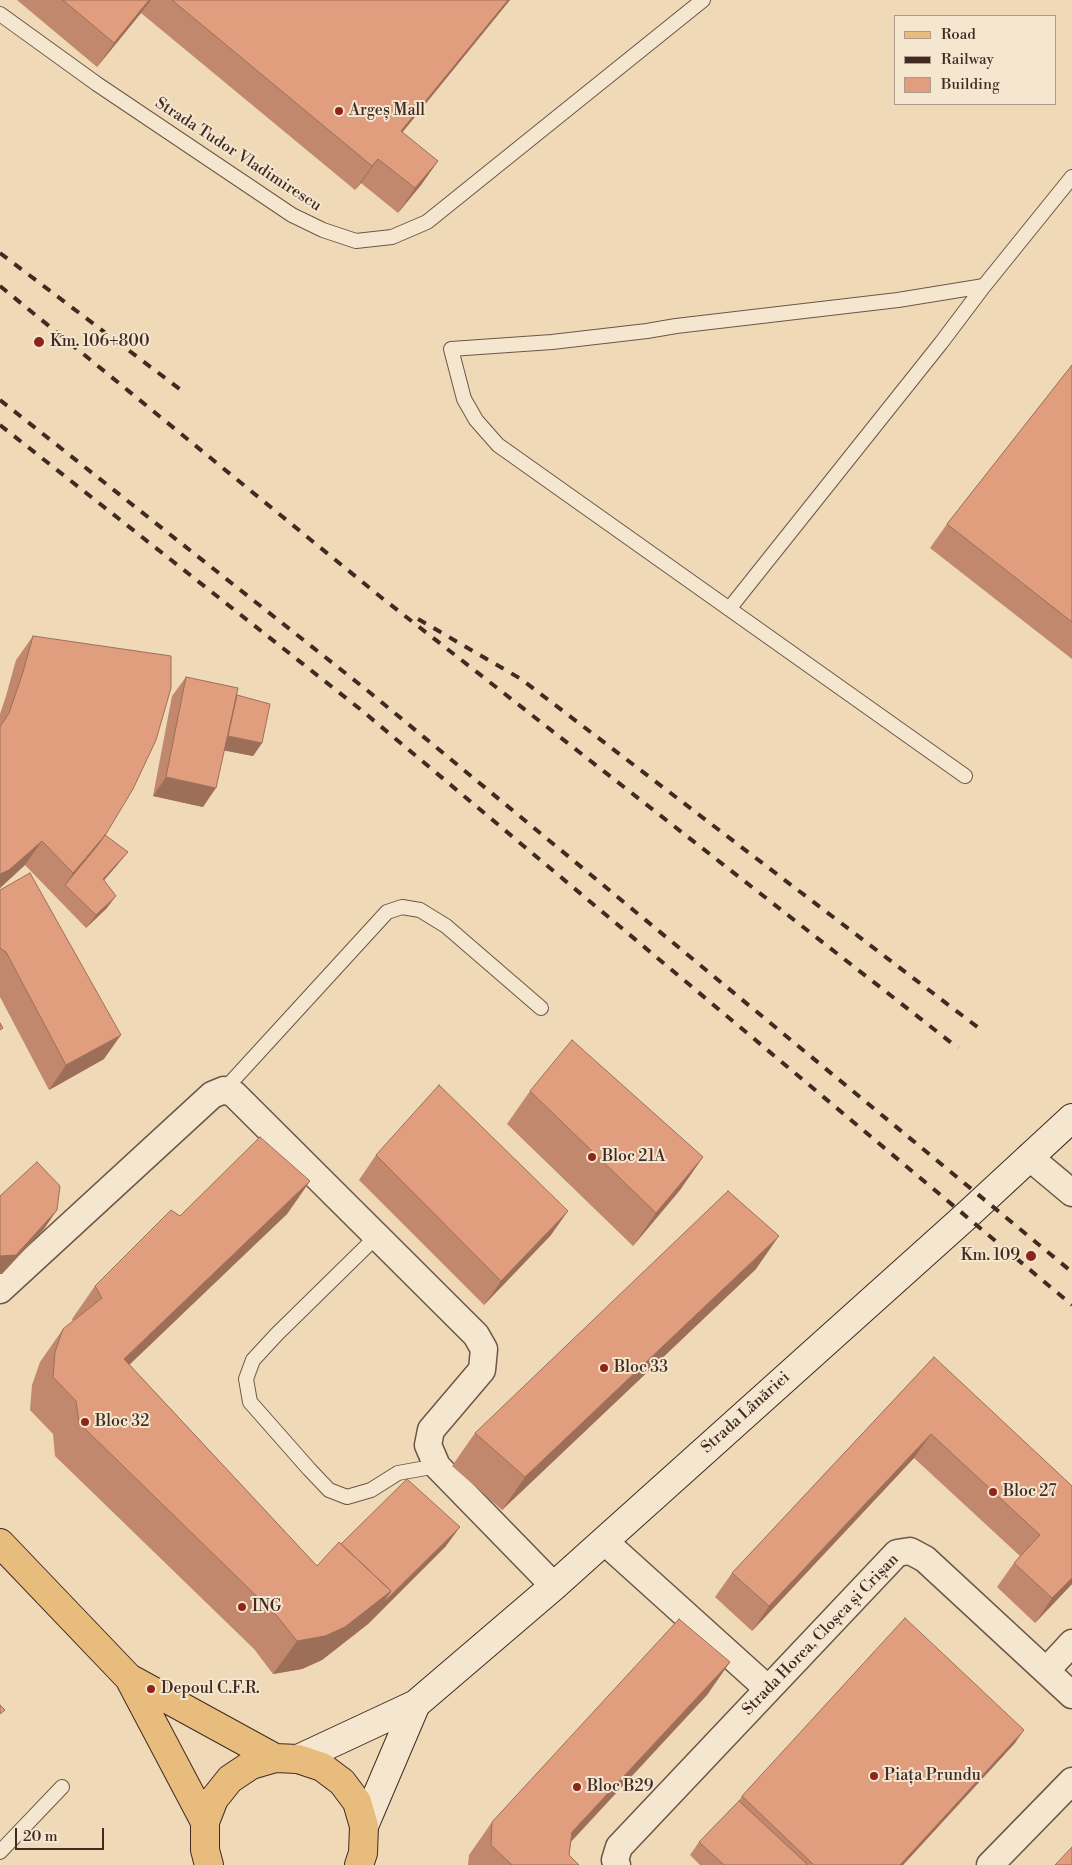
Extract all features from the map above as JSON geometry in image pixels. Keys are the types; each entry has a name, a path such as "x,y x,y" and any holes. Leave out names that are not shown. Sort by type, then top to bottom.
{"main road":[{"path":"0,1543 129,1678 205,1822"},
{"path":"129,1678 287,1758 322,1767 342,1782 356,1802 364,1826 364,1861"},
{"path":"202,1860 205,1822 214,1799 230,1779 250,1765 287,1758"}],"street":[{"path":"0,1290 212,1095 224,1090 234,1094 476,1335 484,1350 482,1370 431,1430 428,1446 437,1466 554,1586"},
{"name":"Strada Lânăriei","path":"416,1704 604,1542 1072,1118"},
{"path":"1030,1157 1072,1193"},
{"path":"604,1542 768,1689"},
{"name":"Strada Horea, Cloșca și Crișan","path":"617,1865 615,1860 619,1847 897,1553 910,1551 925,1559 1072,1695"},
{"path":"1046,1671 1072,1643"},
{"path":"287,1758 416,1704"},
{"path":"364,1826 416,1704"},
{"path":"990,1865 1072,1781"}],"lane":[{"name":"Strada Tudor Vladimirescu","path":"0,14 97,84 292,215 323,230 356,241 392,237 427,222 703,0"},
{"path":"729,609 1072,177"},
{"path":"965,776 498,445 476,420 464,399 450,349 552,342 633,333 676,326 898,300 984,286"},
{"path":"224,1090 387,912 402,906 420,910 446,926 541,1008"},
{"path":"377,1236 253,1360 246,1379 250,1402 329,1490 347,1498 371,1490 398,1473 437,1466"},
{"path":"0,1852 62,1787"}],"building":[{"path":"63,0 149,0 114,43"},
{"name":"Argeș Mall","path":"172,0 508,0 401,131 438,161 415,188 378,159 372,166"},
{"path":"1072,365 1072,622 947,524"},
{"path":"33,636 171,656 171,688 156,740 133,789 106,834 73,873 42,841 9,870 0,874 0,727 9,713"},
{"path":"186,677 238,688 216,788 166,777"},
{"path":"237,695 270,704 262,743 228,736"},
{"path":"105,835 128,852 103,879 116,896 96,915 65,885"},
{"path":"30,873 121,1035 66,1065 6,952 0,948 0,890"},
{"path":"572,1040 703,1157 656,1213 530,1091"},
{"path":"439,1085 568,1211 501,1281 376,1155"},
{"name":"Bloc 32","path":"260,1137 310,1181 124,1359 317,1566 339,1542 391,1591 345,1627 325,1636 297,1641 277,1616 79,1423 76,1401 53,1377 55,1352 63,1329 102,1298 95,1286 171,1210 180,1216"},
{"path":"37,1162 60,1186 57,1210 16,1255 0,1256 0,1196"},
{"name":"Bloc 33","path":"728,1191 779,1236 525,1477 475,1433"},
{"name":"Bloc 27","path":"934,1357 1072,1486 1072,1578 1052,1598 1014,1563 1040,1535 931,1434 769,1606 732,1573"},
{"path":"407,1479 460,1527 381,1605 391,1591 341,1544"},
{"name":"Piața Prundu","path":"905,1618 1024,1730 900,1865 814,1865 742,1796"},
{"name":"Bloc B29","path":"679,1619 730,1662 572,1832 569,1855 579,1865 512,1865 491,1845 492,1822"},
{"path":"0,1705 5,1710 0,1714"},
{"path":"739,1801 808,1865 724,1865 699,1842"},
{"path":"1072,1847 1072,1865 1055,1865"}],"railway":[{"path":"0,253 181,390"},
{"path":"0,286 382,598 958,1048"},
{"path":"0,400 368,691 1072,1272"},
{"path":"0,425 360,709 1072,1305"},
{"path":"418,619 521,679 980,1029"}],"place":[{"name":"Argeș Mall","path":"339,111"},
{"name":"Km. 106+800","path":"39,342"},
{"name":"Bloc 21A","path":"592,1157"},
{"name":"Km. 109","path":"1031,1256"},
{"name":"Bloc 33","path":"604,1368"},
{"name":"Bloc 32","path":"85,1422"},
{"name":"Bloc 27","path":"993,1492"},
{"name":"ING","path":"242,1607"},
{"name":"Depoul C.F.R.","path":"151,1689"},
{"name":"Piața Prundu","path":"874,1776"},
{"name":"Bloc B29","path":"577,1787"}]}
